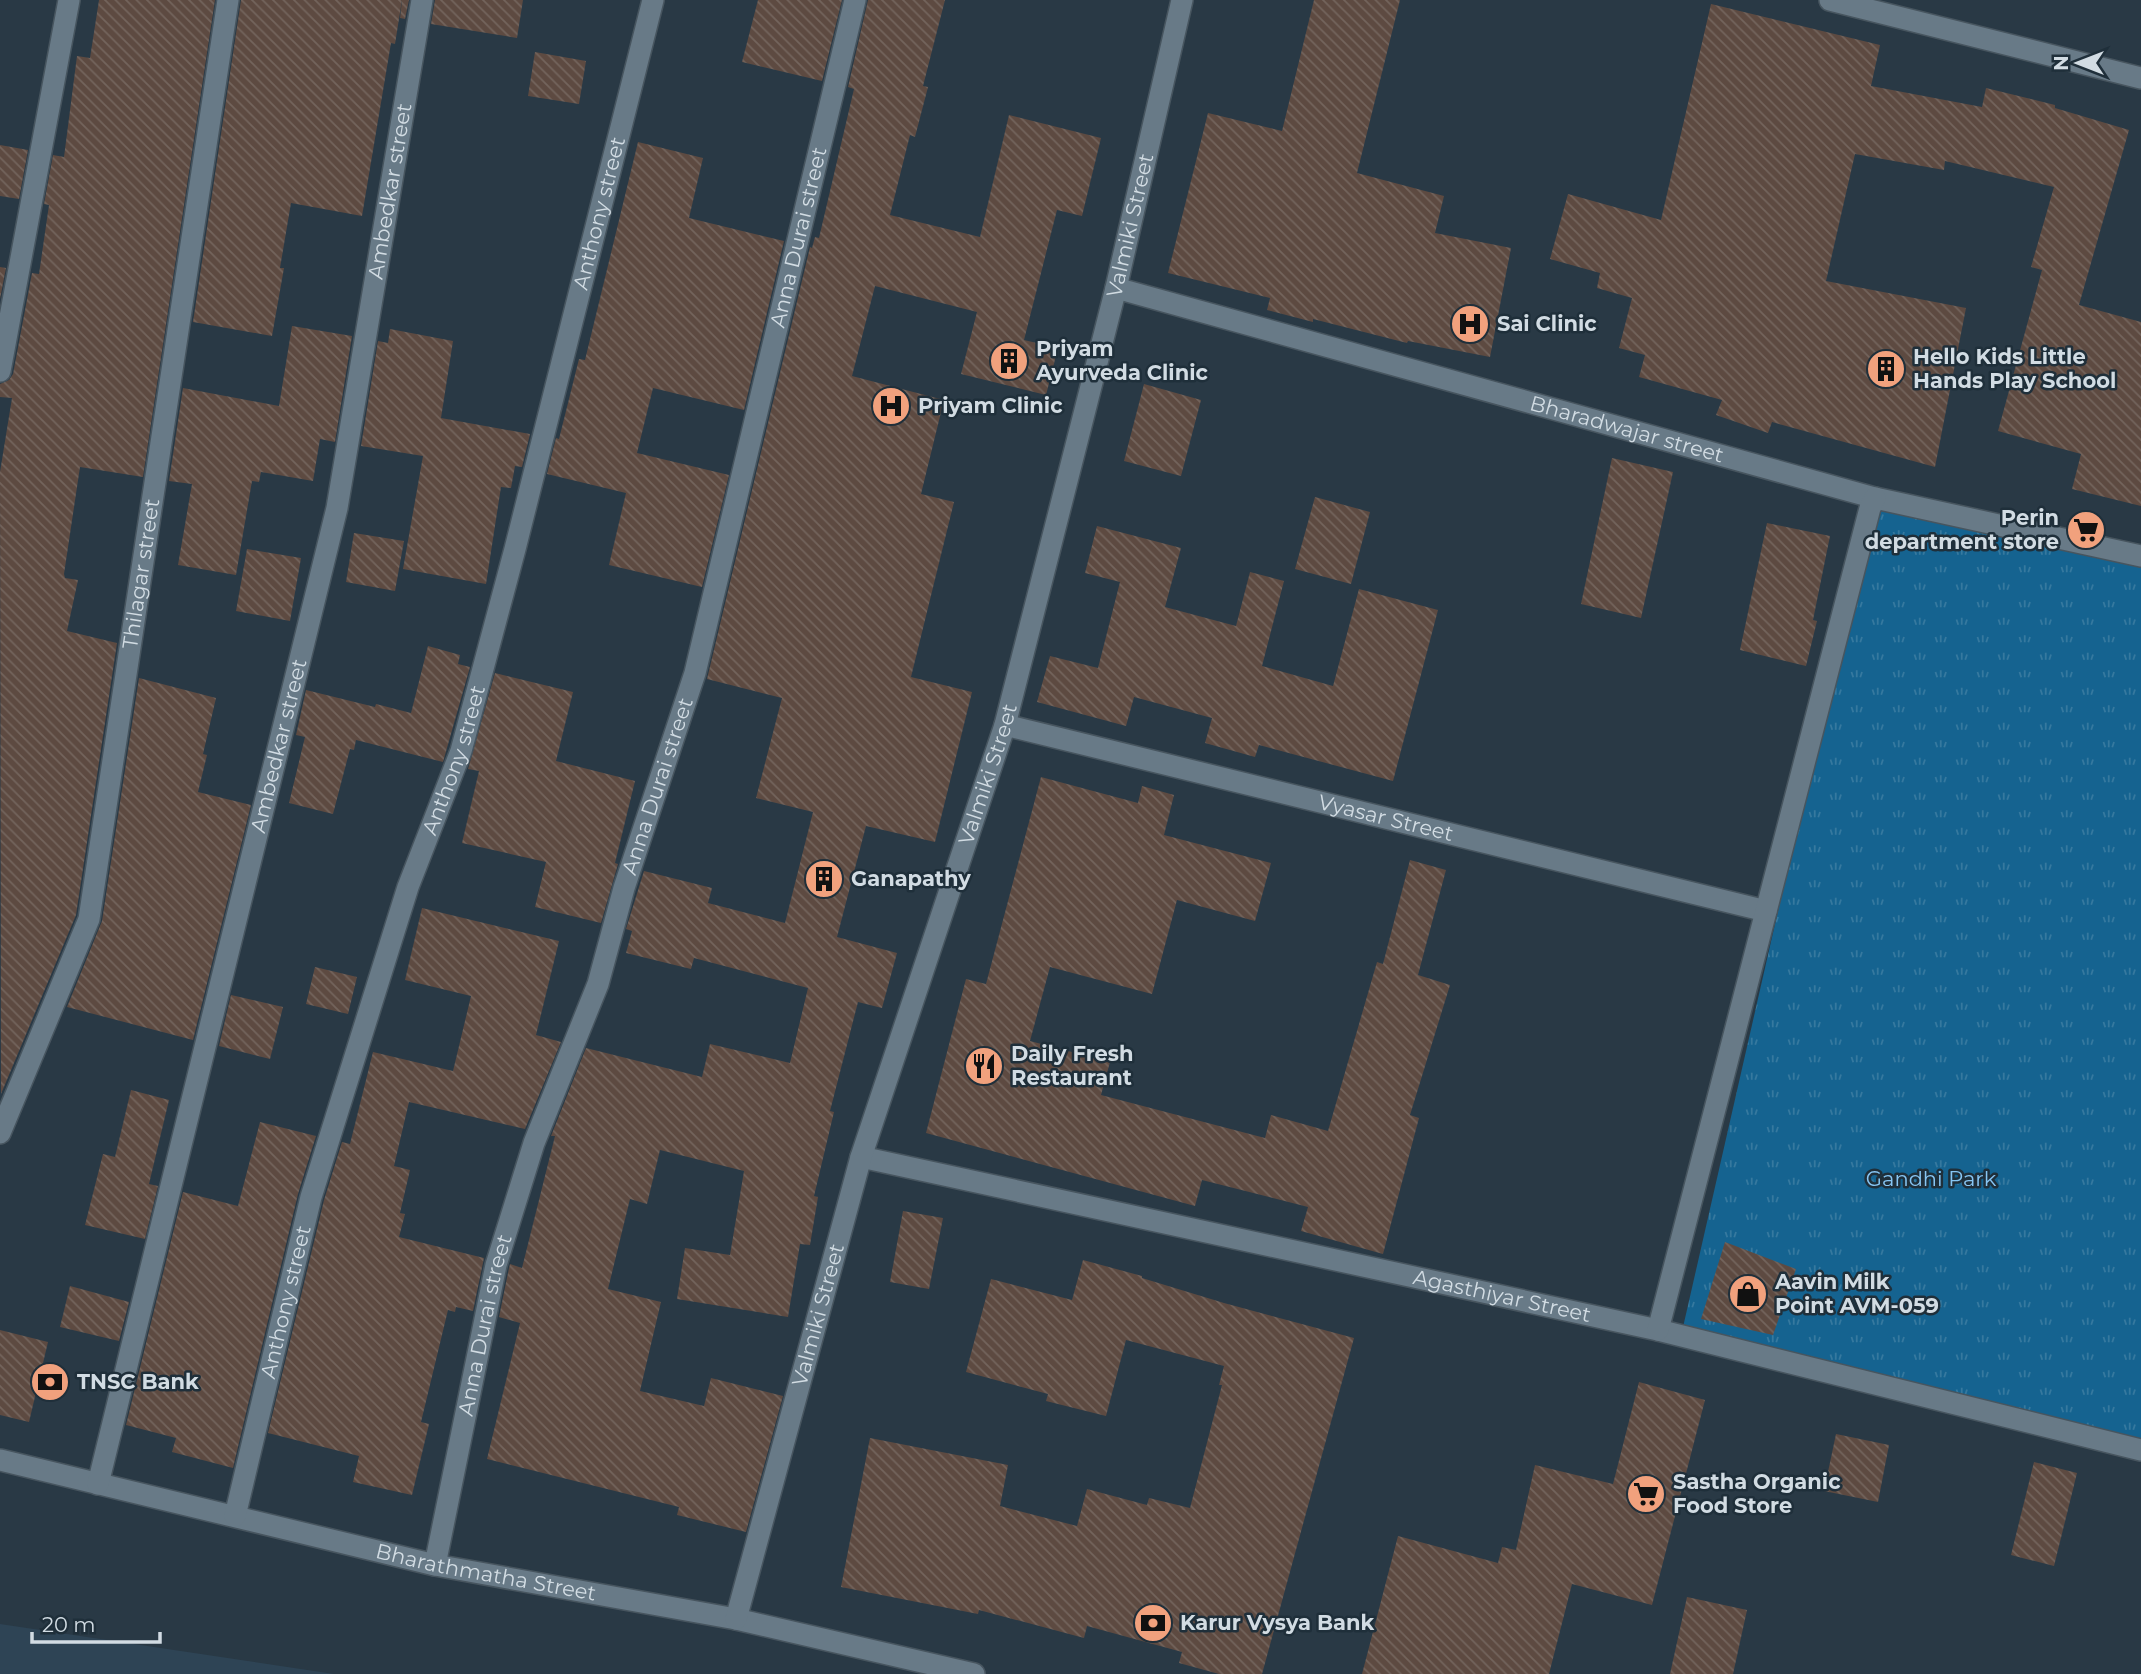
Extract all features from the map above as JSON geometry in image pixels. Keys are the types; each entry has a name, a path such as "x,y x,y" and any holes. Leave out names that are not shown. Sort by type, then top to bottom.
{"street":[{"path":"0,372 69,0"},
{"name":"Thilagar street","path":"0,1133 89,919 228,0"},
{"name":"Ambedkar street","path":"98,1484 337,508 422,0"},
{"name":"Anthony street","path":"235,1516 311,1197 408,887 461,751 516,549 653,0"},
{"name":"Anna Durai street","path":"435,1565 496,1265 534,1143 598,984 624,888 695,673 855,0"},
{"name":"Valmiki Street","path":"736,1619 861,1157 1004,725 1116,288 1182,0"},
{"path":"1830,0 2141,78"},
{"name":"Bharadwajar street","path":"1116,288 1875,498 2141,556"},
{"path":"1658,1331 1870,508 1875,498"},
{"name":"Vyasar Street","path":"1004,725 1766,911"},
{"name":"Agasthiyar Street","path":"861,1157 1658,1331 2141,1450"},
{"name":"Bharathmatha Street","path":"0,1460 435,1565 736,1619 974,1674"}],"shaded area":[{"path":"0,1624 334,1674 0,1674"}],"green space":[{"name":"Gandhi Park","path":"1870,508 2141,565 2141,1450 1681,1336"}],"building":[{"path":"99,0 215,0 143,477 80,467 64,574 65,578 78,580 67,631 117,643 76,915 1,1094 0,472 12,398 0,397 0,384 9,380 13,374 32,273 39,274 49,205 44,204 53,155 64,157 77,56 90,58"},
{"path":"241,0 402,0 395,44 391,43 362,216 291,203 280,268 284,268 272,336 193,322"},
{"path":"402,0 409,0 405,19 400,18"},
{"path":"435,0 523,0 517,38 431,24"},
{"path":"758,0 842,0 822,81 742,62"},
{"path":"868,0 945,0 923,86 928,87 915,137 910,135 890,215 980,237 1009,115 1101,138 1082,216 1057,210 1024,340 1058,348 1046,395 961,374 977,312 875,286 852,376 944,400 921,494 954,502 911,677 972,692 935,842 866,826 837,937 897,953 882,1008 858,1002 830,1111 834,1112 814,1196 818,1197 810,1245 800,1244 788,1317 677,1299 685,1248 730,1255 744,1171 660,1150 647,1204 630,1199 608,1289 661,1302 640,1391 704,1406 711,1378 783,1396 746,1532 677,1515 679,1507 487,1459 520,1323 499,1317 509,1268 510,1264 522,1268 555,1136 551,1136 586,1048 702,1077 710,1044 790,1063 808,988 694,958 691,969 626,953 632,931 626,929 644,871 712,888 708,903 785,923 813,812 756,798 782,698 707,679 810,247 812,248 815,237 819,238 854,89 848,87"},
{"path":"1314,0 1400,0 1357,173 1444,196 1435,233 1511,248 1490,357 1408,341 1407,343 1267,310 1270,298 1168,273 1208,113 1282,131"},
{"path":"1711,4 1880,45 1871,86 1982,107 1986,88 2055,105 2055,108 2129,130 2079,305 2141,322 2141,506 2072,489 2081,454 1998,431 2042,270 2031,267 2054,187 1945,161 1944,170 1855,154 1826,281 1966,308 1935,467 1772,422 1768,433 1716,415 1722,400 1639,377 1645,355 1619,348 1632,298 1597,288 1600,273 1550,259 1568,194 1661,220"},
{"path":"535,52 586,61 579,104 528,96"},
{"path":"638,142 703,158 689,218 784,241 744,410 653,388 637,453 729,475 702,587 609,565 626,493 547,474 556,438 559,439 579,359 585,360"},
{"path":"0,145 28,150 19,199 0,196"},
{"path":"0,267 6,268 0,299"},
{"path":"292,326 352,336 335,442 320,439 313,481 261,472 259,482 252,481 236,575 178,565 192,484 169,481 183,388 279,406"},
{"path":"390,329 453,341 441,418 530,434 522,467 515,466 511,488 501,487 486,584 403,569 423,456 361,446 378,341 388,343"},
{"path":"1144,384 1201,400 1181,476 1124,461"},
{"path":"1612,458 1673,472 1641,618 1581,604"},
{"path":"1315,497 1370,512 1351,584 1295,569"},
{"path":"1767,523 1830,536 1813,620 1817,621 1806,666 1740,650"},
{"path":"1097,526 1181,548 1165,607 1236,626 1250,572 1284,581 1262,666 1333,686 1359,589 1438,610 1393,781 1259,745 1255,757 1205,743 1212,718 1134,697 1126,726 1037,702 1050,656 1098,668 1120,582 1085,573"},
{"path":"354,533 404,541 395,591 346,582"},
{"path":"247,549 301,558 290,621 236,611"},
{"path":"428,646 460,655 458,664 470,667 443,762 356,740 354,750 350,749 333,814 289,803 305,737 296,735 306,690 411,713"},
{"path":"495,673 573,692 556,761 635,781 615,863 618,864 601,923 535,907 546,862 462,843 479,771 468,769"},
{"path":"139,678 216,698 203,754 207,755 198,792 251,805 193,1040 67,1007 102,921"},
{"path":"1041,777 1138,803 1142,786 1174,795 1164,835 1271,863 1255,921 1177,900 1152,994 1050,967 1030,1041 1110,1062 1101,1095 1265,1138 1271,1115 1328,1131 1377,962 1383,964 1410,860 1446,870 1418,975 1450,985 1410,1115 1419,1118 1383,1254 1301,1231 1308,1207 1202,1180 1195,1206 926,1133 966,979 986,984"},
{"path":"422,908 559,941 536,1035 561,1042 525,1129 409,1102 394,1166 410,1170 400,1213 405,1214 399,1237 484,1258 473,1311 456,1307 455,1312 448,1310 421,1422 429,1424 412,1495 353,1482 359,1456 268,1433 324,1200 342,1142 350,1144 373,1052 453,1071 471,996 405,980"},
{"path":"315,967 357,977 348,1014 306,1004"},
{"path":"231,995 283,1007 270,1059 219,1046"},
{"path":"131,1090 169,1100 149,1184 158,1186 145,1239 85,1225 103,1154 115,1157"},
{"path":"260,1122 316,1136 298,1194 233,1468 172,1452 176,1438 126,1425 183,1192 238,1206"},
{"path":"903,1211 943,1218 929,1289 890,1282"},
{"name":"Aavin Milk Point AVM-059","path":"1725,1242 1796,1269 1773,1335 1701,1319"},
{"path":"1083,1260 1224,1303 1354,1338 1262,1674 1219,1674 1179,1663 1182,1652 1087,1626 1084,1638 979,1610 978,1614 841,1587 870,1438 1008,1465 1000,1506 1077,1526 1087,1489 1147,1505 1149,1498 1190,1508 1222,1385 1219,1385 1224,1366 1126,1340 1106,1416 1046,1401 1048,1394 966,1372 991,1279 1072,1300"},
{"path":"70,1286 129,1302 119,1341 60,1327"},
{"path":"0,1330 48,1342 29,1422 0,1415"},
{"path":"1639,1382 1705,1400 1652,1605 1572,1584 1549,1674 1362,1674 1398,1536 1498,1563 1502,1547 1516,1550 1535,1465 1613,1484"},
{"path":"1836,1434 1889,1445 1878,1502 1824,1491"},
{"path":"2034,1462 2077,1473 2054,1566 2011,1555"},
{"path":"1687,1597 1747,1610 1733,1674 1670,1674"}],"place":[{"name":"Sai Clinic","path":"1470,324"},
{"name":"Priyam Ayurveda Clinic","path":"1009,361"},
{"name":"Hello Kids Little Hands Play School","path":"1886,369"},
{"name":"Priyam Clinic","path":"891,406"},
{"name":"Perin department store","path":"2086,530"},
{"name":"Ganapathy","path":"824,879"},
{"name":"Daily Fresh Restaurant","path":"984,1066"},
{"name":"Aavin Milk Point AVM-059","path":"1748,1294"},
{"name":"TNSC Bank","path":"50,1382"},
{"name":"Sastha Organic Food Store","path":"1646,1494"},
{"name":"Karur Vysya Bank","path":"1153,1623"}]}
